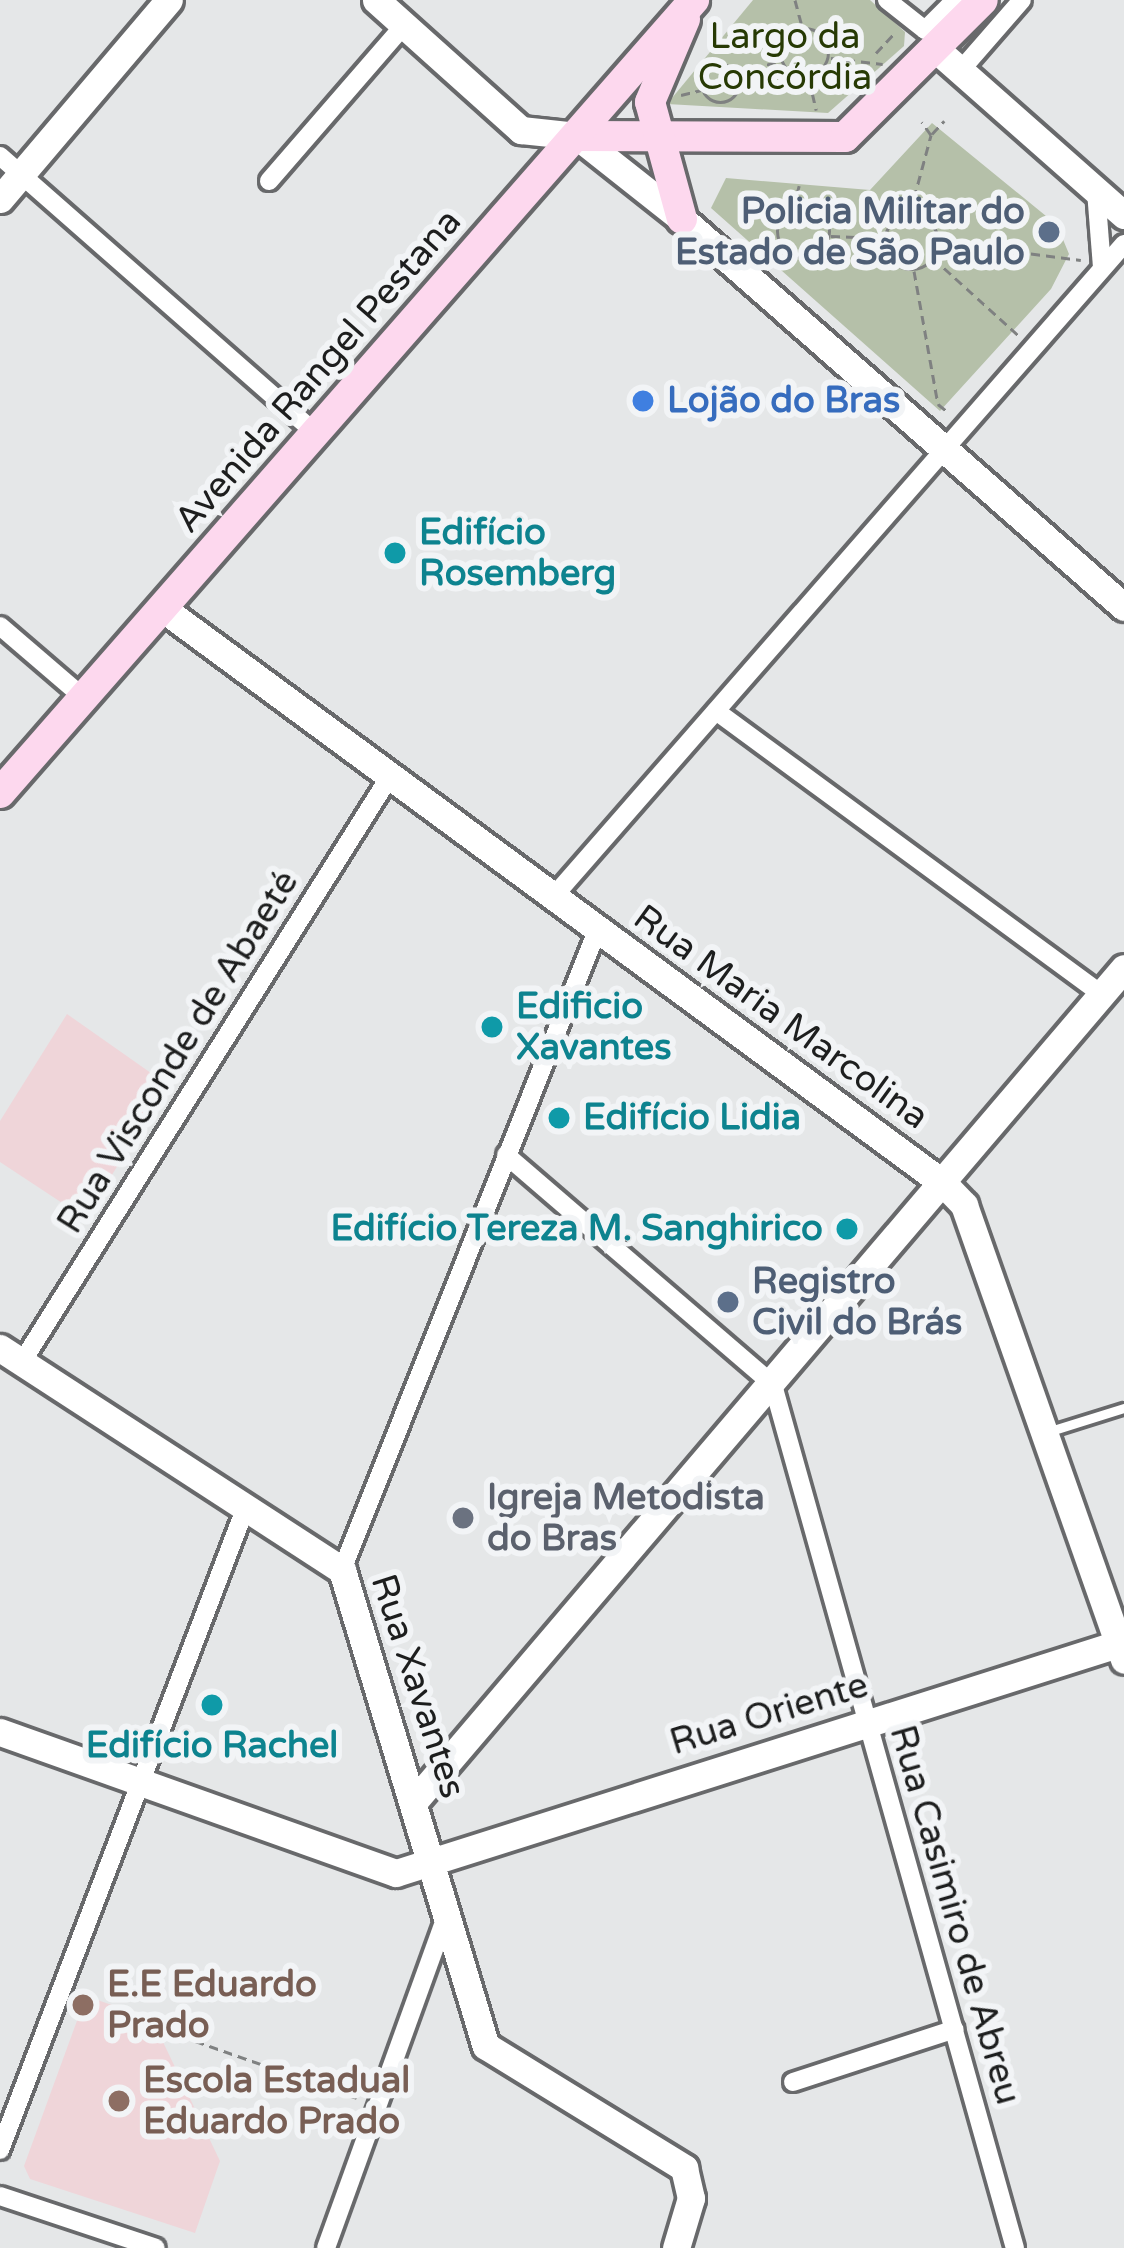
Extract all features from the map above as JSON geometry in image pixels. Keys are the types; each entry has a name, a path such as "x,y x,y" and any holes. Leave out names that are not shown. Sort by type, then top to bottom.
{"main road":[{"path":"577,136 845,137 941,51 958,13 983,0"},
{"path":"682,220 652,137 650,102 691,4"},
{"name":"Avenida Rangel Pestana","path":"0,794 691,4"}],"street":[{"path":"0,199 10,165 170,0"},
{"path":"376,0 521,130 577,136 682,220 1124,607"},
{"path":"887,0 1124,215"},
{"path":"941,51 1022,0"},
{"path":"269,181 404,25"},
{"path":"10,165 316,434"},
{"path":"1092,264 1096,191"},
{"path":"554,896 943,448 1092,264 1124,244"},
{"name":"Rua Maria Marcolina","path":"162,608 944,1184 964,1205 1122,1649"},
{"path":"0,626 84,698"},
{"path":"716,711 1101,994"},
{"name":"Rua Visconde de Abaeté","path":"11,1355 390,776"},
{"name":"Rua Xavantes","path":"598,928 342,1570 436,1858 480,2032 500,2061 684,2168 692,2198 676,2248"},
{"path":"417,1798 1124,968"},
{"path":"506,1155 773,1384"},
{"path":"11,1355 342,1570"},
{"name":"Rua Casimiro de Abreu","path":"773,1384 1015,2248"},
{"path":"0,2150 245,1509"},
{"name":"Rua Oriente","path":"0,1732 373,1870 436,1858 865,1721 1122,1649"},
{"path":"326,2248 448,1910"},
{"path":"793,2082 955,2029"},
{"path":"0,2196 156,2248"}],"lane":[{"path":"1042,1434 1124,1408"}],"path":[{"path":"795,0 802,28"},
{"path":"808,76 827,58 874,55 903,26"},
{"path":"802,28 823,37 827,58"},
{"path":"780,60 783,38 802,28"},
{"path":"874,55 888,70"},
{"path":"737,76 713,65 702,90 726,100 737,76 780,60"},
{"path":"780,60 808,76"},
{"path":"808,76 815,118"},
{"path":"829,236 884,238 910,214 931,135 944,121"},
{"path":"922,122 931,135"},
{"path":"783,248 778,225 793,207 799,186"},
{"path":"793,207 823,214 829,236"},
{"path":"910,214 939,242 1092,264"},
{"path":"783,248 814,255 829,236"},
{"path":"884,238 891,261 913,269 933,258 939,242"},
{"path":"765,269 783,248"},
{"path":"933,258 1019,336"},
{"path":"913,269 938,404 949,413"},
{"path":"167,2031 375,2104"}],"shaded area":[{"path":"67,1014 168,1085 85,1218 0,1162 0,1121"},
{"name":"Escola Estadual Eduardo Prado","path":"86,1996 152,2019 220,2161 195,2233 30,2179 24,2166"}],"green space":[{"name":"Largo da Concórdia","path":"753,0 870,0 905,32 904,46 828,113 667,104"},
{"name":"Largo da Concórdia","path":"932,123 1057,225 1069,254 1051,289 940,411 711,208 726,178 870,190"}],"place":[{"name":"Policia Militar do Estado de São Paulo","path":"1049,232"},
{"name":"Lojão do Bras","path":"643,401"},
{"name":"Edifício Rosemberg","path":"395,553"},
{"name":"Edificio Xavantes","path":"492,1027"},
{"name":"Edifício Lidia","path":"559,1118"},
{"name":"Edifício Tereza M. Sanghirico","path":"847,1229"},
{"name":"Registro Civil do Brás","path":"728,1302"},
{"name":"Igreja Metodista do Bras","path":"463,1518"},
{"name":"Edifício Rachel","path":"212,1705"},
{"name":"E.E Eduardo Prado","path":"83,2005"},
{"name":"Escola Estadual Eduardo Prado","path":"119,2101"}]}
